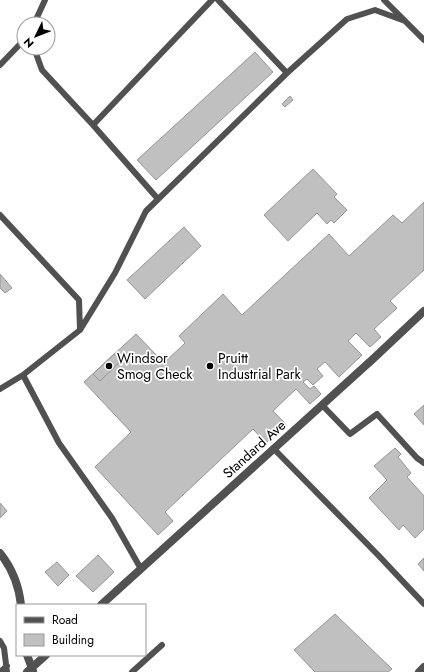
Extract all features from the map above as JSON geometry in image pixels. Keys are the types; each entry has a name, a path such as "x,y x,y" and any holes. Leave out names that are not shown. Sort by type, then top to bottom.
{"street":[{"name":"Standard Ave","path":"102,604 424,311"},
{"path":"0,553 15,577 21,604"},
{"path":"27,656 31,671"},
{"path":"31,671 45,656"},
{"path":"419,672 424,667"}],"lane":[{"path":"38,16 45,0"},
{"path":"93,124 212,0"},
{"path":"218,0 287,74"},
{"path":"384,0 424,40"},
{"path":"0,389 23,375 80,330 116,273 146,211 287,74 347,19 375,10 405,20"},
{"path":"0,65 16,48"},
{"path":"37,56 42,70 93,124 158,199"},
{"path":"0,215 79,300 80,330"},
{"path":"23,375 59,443 112,518 141,569"},
{"path":"322,405 350,434 377,414 417,458 424,463"},
{"path":"274,449 424,604"},
{"path":"0,641 4,648 7,669 0,672"},
{"path":"132,672 162,645"}],"building":[{"path":"255,52 273,72 156,180 137,160"},
{"path":"290,96 293,100 285,107 282,104"},
{"path":"313,169 337,194 334,197 347,210 334,223 331,220 327,224 317,213 288,241 264,215"},
{"name":"Pruitt Industrial Park","path":"424,202 424,270 390,301 397,308 374,329 381,337 370,347 356,333 348,341 362,355 339,377 325,362 317,369 323,376 313,385 307,379 303,382 310,389 314,386 321,394 310,404 296,389 273,411 286,424 266,443 253,429 165,512 173,521 158,535 95,467 131,432 84,382 136,334 164,363 185,343 179,336 223,294 242,315 329,234 349,256 393,215 402,223"},
{"path":"184,227 201,246 145,299 127,280"},
{"path":"0,274 12,288 5,293 0,288"},
{"name":"Windsor Smog Check","path":"117,351 124,358 100,381 93,374"},
{"path":"424,405 424,425 414,414"},
{"path":"395,448 401,454 398,457 411,473 407,477 424,496 424,529 415,538 403,525 399,530 369,498 387,480 374,466"},
{"path":"0,503 7,511 0,518"},
{"path":"98,555 114,572 93,592 76,576"},
{"path":"424,558 424,571 418,564"},
{"path":"57,562 69,575 58,586 45,572"},
{"path":"335,614 392,669 388,672 315,672 294,650"}],"place":[{"name":"Windsor Smog Check","path":"109,366"},
{"name":"Pruitt Industrial Park","path":"210,366"}]}
